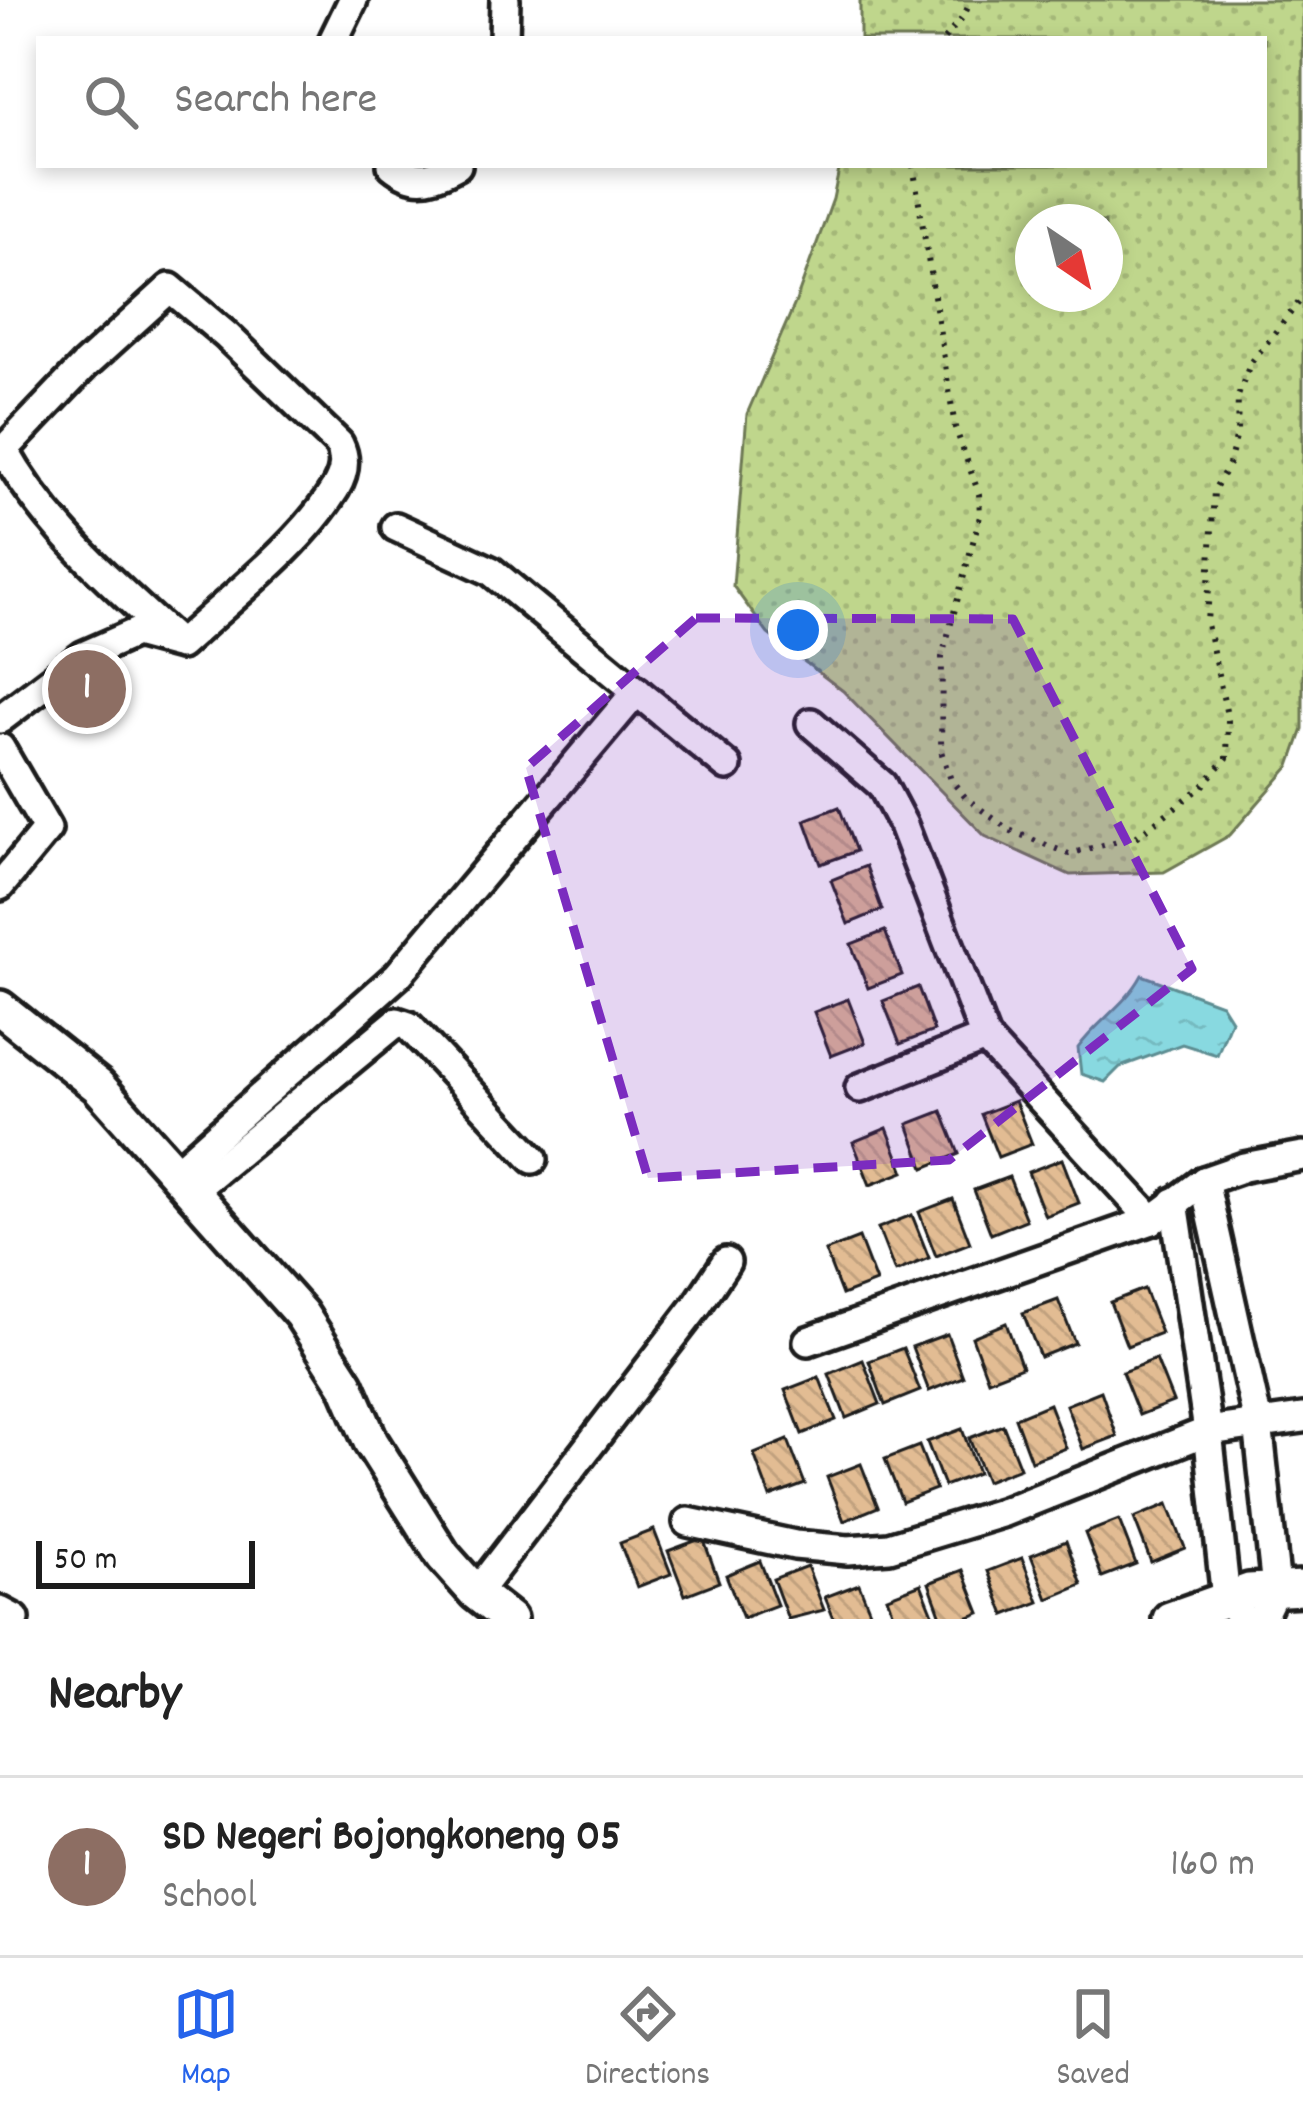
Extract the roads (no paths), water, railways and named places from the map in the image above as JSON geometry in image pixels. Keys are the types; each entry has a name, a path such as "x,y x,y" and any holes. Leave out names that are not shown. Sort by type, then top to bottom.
{"street":[{"path":"335,36 353,0"},
{"path":"504,36 505,0"},
{"path":"396,168 406,177 432,179 452,168"},
{"path":"170,288 339,444 344,466 334,490 292,540 180,645 84,558 2,451 84,366 170,288"},
{"path":"396,527 491,571 727,766"},
{"path":"0,719 83,656 135,633 180,645"},
{"path":"185,1180 398,975 637,691"},
{"path":"812,723 882,785 903,825 985,1038 1163,1211 1208,1431 1235,1609"},
{"path":"0,748 46,829 0,886"},
{"path":"0,1008 98,1087 302,1314 346,1384 371,1442 443,1556 476,1593 509,1619"},
{"path":"185,1180 397,1022 409,1026 533,1159"},
{"path":"860,1088 985,1038"},
{"path":"808,1340 1163,1211 1204,1181 1244,1167 1303,1156"},
{"path":"1204,1181 1290,1588"},
{"path":"476,1593 726,1262"},
{"path":"688,1522 795,1545 848,1550 889,1547 1004,1512 1208,1431 1303,1418"},
{"path":"1170,1619 1235,1609 1290,1588"},
{"path":"1261,1619 1290,1588"},
{"path":"0,1611 15,1619"}],"water":[{"path":"1142,975 1221,1004 1231,1020 1217,1055 1182,1044 1120,1067 1105,1082 1081,1074 1078,1048"}],"place":[{"name":"SD Negeri Bojongkoneng 05","path":"87,689"}]}
